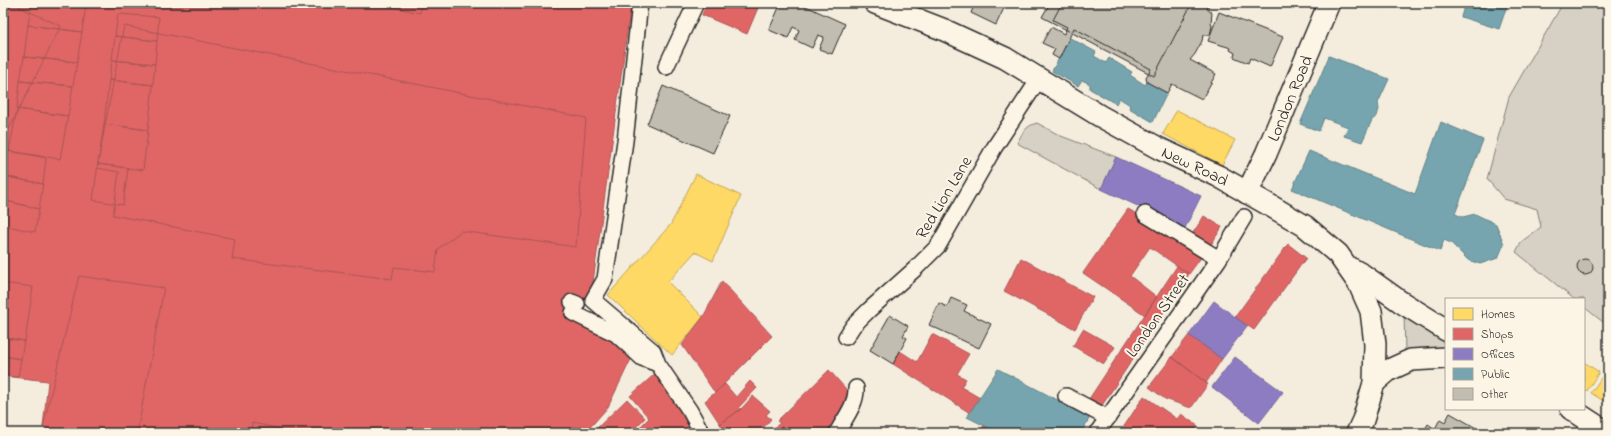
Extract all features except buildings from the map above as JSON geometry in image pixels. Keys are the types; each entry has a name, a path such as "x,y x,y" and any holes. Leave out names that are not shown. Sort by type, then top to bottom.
{"street":[{"path":"640,3 625,141 605,279 593,300 653,351 658,364 690,411 702,433"},
{"path":"666,67 696,3"},
{"name":"New Road","path":"875,3 942,29 1004,58 1100,116 1160,149 1218,176 1304,226 1338,254 1359,284 1371,311 1375,344 1374,383 1363,420 1357,433"},
{"name":"London Road","path":"1247,193 1266,154 1329,3"},
{"name":"Red Lion Lane","path":"846,337 853,326 869,310 915,269 938,246 994,148 1039,79"},
{"path":"1144,214 1219,259"},
{"name":"London Street","path":"1097,433 1219,259 1244,217"},
{"path":"1348,267 1364,275 1408,306 1445,329"},
{"path":"572,302 577,304 573,313 616,334 640,357 658,364"},
{"path":"1374,383 1389,370 1411,360 1445,358"},
{"path":"837,433 854,401 856,388"},
{"path":"1066,396 1108,418"},
{"path":"1573,410 1608,433"}],"shaded area":[{"path":"1563,3 1608,3 1608,326 1585,308 1585,298 1573,298 1516,252 1521,242 1541,227 1537,209 1504,199 1487,179 1509,97"},
{"path":"1037,123 1061,136 1116,157 1101,189 1017,143 1027,128"},
{"path":"1404,314 1445,338 1445,349 1405,351"}]}
